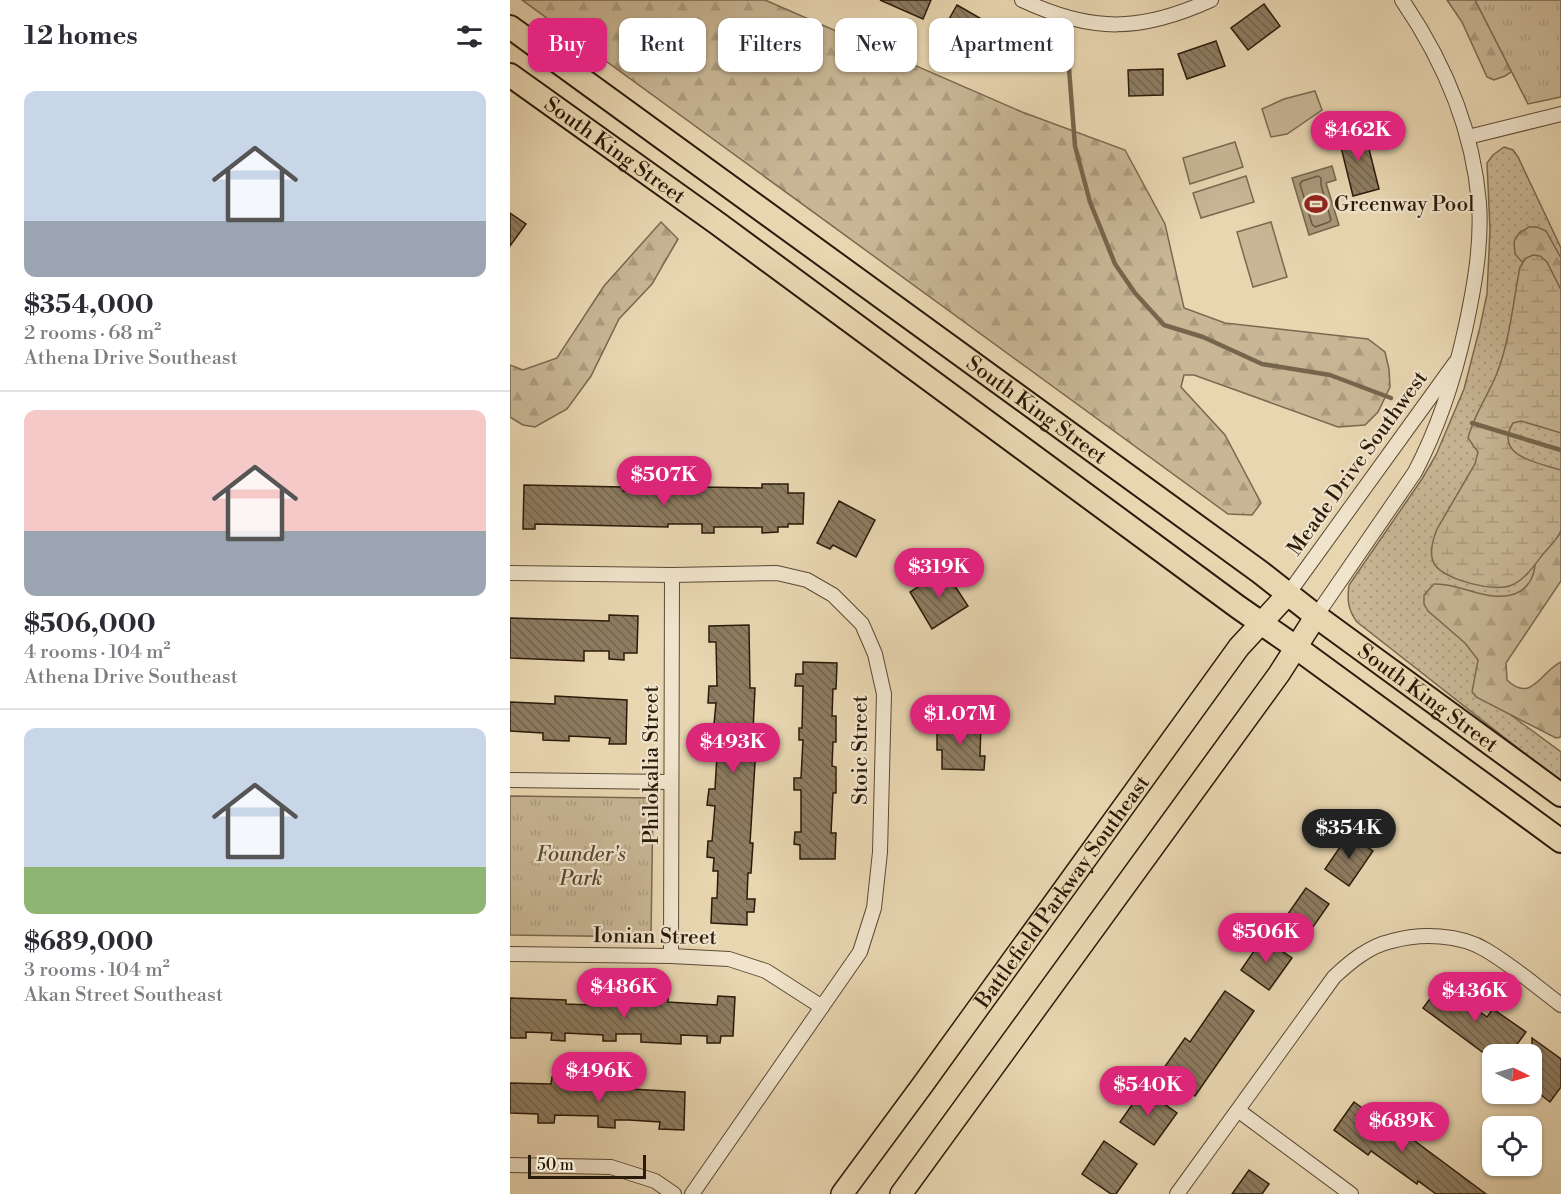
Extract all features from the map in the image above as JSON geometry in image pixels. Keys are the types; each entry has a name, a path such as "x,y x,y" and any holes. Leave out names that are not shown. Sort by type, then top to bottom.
{"highway":[{"name":"South King Street","path":"510,27 1561,795"},
{"name":"South King Street","path":"510,75 717,223 1561,842"}],"main road":[{"name":"Battlefield Parkway Southeast","path":"842,1194 1239,647 1288,594"},
{"path":"901,1194 1297,648 1316,616"}],"street":[{"path":"1022,0 1073,20 1111,25 1158,20 1187,11 1211,0"},
{"name":"Meade Drive Southwest","path":"1316,616 1419,465 1446,405 1460,356 1474,284 1479,244 1479,204 1468,137 1435,54 1402,0"},
{"path":"1468,137 1561,114"},
{"name":"Meade Drive Southwest","path":"1288,594 1460,356"},
{"name":"Stoic Street","path":"510,573 672,575 777,573 807,580 833,595 861,624 875,654 884,694 880,852 874,908 860,952 692,1194"},
{"name":"Philokalia Street","path":"671,956 672,575"},
{"path":"510,780 671,782"},
{"path":"1177,1194 1334,977 1351,961 1391,941 1418,937 1462,940 1485,949 1561,1005"},
{"name":"Ionian Street","path":"510,954 729,959 766,971 822,1007"},
{"path":"1239,1111 1351,1194"},
{"path":"510,1165 611,1167 655,1181 674,1194"}],"green space":[{"path":"522,0 765,0 806,18 718,18 718,72 823,72 823,25 835,31 835,72 917,72 917,66 1022,112 1125,150 1165,224 1184,308 1225,323 1368,339 1385,352 1390,387 1378,412 1365,425 1338,427 1194,375 1184,375 1181,387 1225,435 1261,503 1252,515 1228,514 621,72 706,72 706,18 619,18 619,71 607,62 607,18 547,18"},
{"path":"1447,0 1561,0 1524,63 1505,76 1494,80 1487,77 1462,22"},
{"path":"1475,0 1561,0 1561,97 1528,104"},
{"path":"1315,91 1322,110 1287,134 1271,137 1262,109 1284,99"},
{"path":"1235,142 1243,167 1190,184 1183,158"},
{"path":"1504,147 1513,150 1518,157 1561,248 1561,563 1477,690 1561,752 1561,782 1357,622 1348,600 1349,585 1436,455 1464,389 1487,294 1490,229 1487,163"},
{"path":"1246,176 1254,202 1201,218 1193,193"},
{"path":"661,222 678,239 652,284 619,319 591,376 567,409 535,427 523,425 510,417 510,365 523,370 557,358 604,286"},
{"path":"1271,222 1287,277 1253,287 1237,232"},
{"path":"1529,227 1537,227 1546,231 1561,258 1561,306 1515,254 1514,242 1519,233"},
{"path":"1533,255 1540,256 1547,262 1561,290 1561,433 1521,421 1513,423 1508,434 1513,451 1530,461 1561,470 1561,530 1530,571 1512,585 1495,587 1471,584 1449,576 1435,565 1432,547 1437,529 1475,464 1478,452 1468,438 1501,360 1520,267 1526,258"},
{"path":"1561,517 1561,581 1506,663 1507,680 1523,689 1536,683 1561,662 1561,737 1556,738 1476,697 1472,692 1478,660 1465,643 1428,611 1424,604 1424,595 1434,584 1449,585 1493,596 1504,596 1521,591 1531,579 1535,550"},
{"name":"Founder's Park","path":"510,796 653,798 651,937 510,935"}],"water":[{"name":"Greenway Pool","path":"1332,166 1336,180 1326,183 1339,225 1309,235 1292,178"}],"building":[{"path":"880,0 931,0 923,19"},
{"path":"1264,4 1280,26 1248,50 1231,28"},
{"path":"957,5 980,18 950,18"},
{"path":"1216,41 1225,66 1187,79 1178,54"},
{"path":"1163,69 1163,95 1129,96 1128,70"},
{"path":"1364,129 1379,189 1353,196 1338,135"},
{"path":"510,213 526,224 510,246"},
{"path":"655,484 668,484 668,491 702,492 702,487 762,488 762,484 788,484 788,493 804,493 803,524 788,524 788,527 778,527 778,532 762,533 762,527 714,527 714,533 702,533 702,524 668,524 668,527 535,524 535,529 523,529 524,485 623,487 623,491 655,492"},
{"path":"839,501 875,520 856,557 833,545 830,549 817,543"},
{"path":"947,568 954,578 951,580 968,606 932,629 910,592"},
{"path":"609,615 638,616 637,653 624,653 624,660 609,659 609,651 584,651 584,661 510,658 510,618 609,621"},
{"path":"749,625 750,688 755,688 753,731 757,731 750,843 753,843 747,899 755,899 754,912 747,912 747,925 711,923 712,898 717,898 718,871 713,871 714,858 707,857 708,841 712,841 715,806 707,805 709,789 715,789 717,755 711,755 716,703 708,703 709,686 717,686 716,642 709,642 709,626"},
{"path":"803,662 837,663 832,716 836,716 836,742 833,742 832,766 836,767 836,793 833,793 831,833 836,833 835,859 800,859 800,845 794,844 795,832 801,832 801,790 794,790 794,778 801,778 803,740 799,740 799,728 802,728 803,686 795,686 796,674 803,674"},
{"path":"555,696 627,700 626,744 609,744 610,738 569,736 569,741 543,740 543,733 510,731 510,702 555,704"},
{"path":"937,723 981,724 980,756 985,756 984,770 942,769 942,750 937,750"},
{"path":"1349,834 1373,851 1349,886 1325,869"},
{"path":"1306,888 1329,904 1306,937 1283,921"},
{"path":"1263,938 1292,958 1269,990 1241,970"},
{"path":"1441,984 1487,1017 1493,1009 1526,1032 1517,1044 1482,1044 1482,1052 1423,1008"},
{"path":"1225,991 1254,1011 1195,1096 1161,1072 1185,1038 1190,1042"},
{"path":"592,994 607,995 607,1002 642,1004 643,996 668,997 668,1002 717,1005 718,996 735,997 733,1036 721,1036 720,1043 707,1043 707,1036 681,1035 681,1044 641,1042 641,1034 616,1034 616,1041 603,1041 603,1035 565,1033 565,1041 551,1040 552,1033 526,1032 526,1038 510,1038 510,998 566,1000 566,1004 591,1005"},
{"path":"1532,1038 1540,1044 1532,1044"},
{"path":"1542,1045 1561,1059 1561,1087 1550,1102 1542,1096"},
{"path":"552,1077 565,1077 565,1084 600,1085 600,1081 630,1082 630,1089 685,1092 684,1130 659,1129 660,1122 629,1120 615,1120 615,1128 598,1127 598,1116 555,1115 554,1123 538,1123 538,1114 510,1113 510,1083 551,1084"},
{"path":"1143,1089 1177,1113 1154,1145 1120,1122"},
{"path":"1354,1102 1401,1136 1404,1133 1486,1194 1436,1194 1418,1181 1417,1184 1371,1151 1368,1155 1334,1130"},
{"path":"1104,1141 1137,1164 1116,1194 1111,1194 1082,1174"},
{"path":"1249,1170 1269,1184 1262,1194 1232,1194"}],"waterway":[{"path":"1069,72 1075,146 1090,202 1115,264 1135,293 1164,325 1203,337 1262,364 1330,375 1391,398"},
{"path":"1472,423 1561,450"}],"place":[{"name":"Greenway Pool","path":"1316,204"}]}
